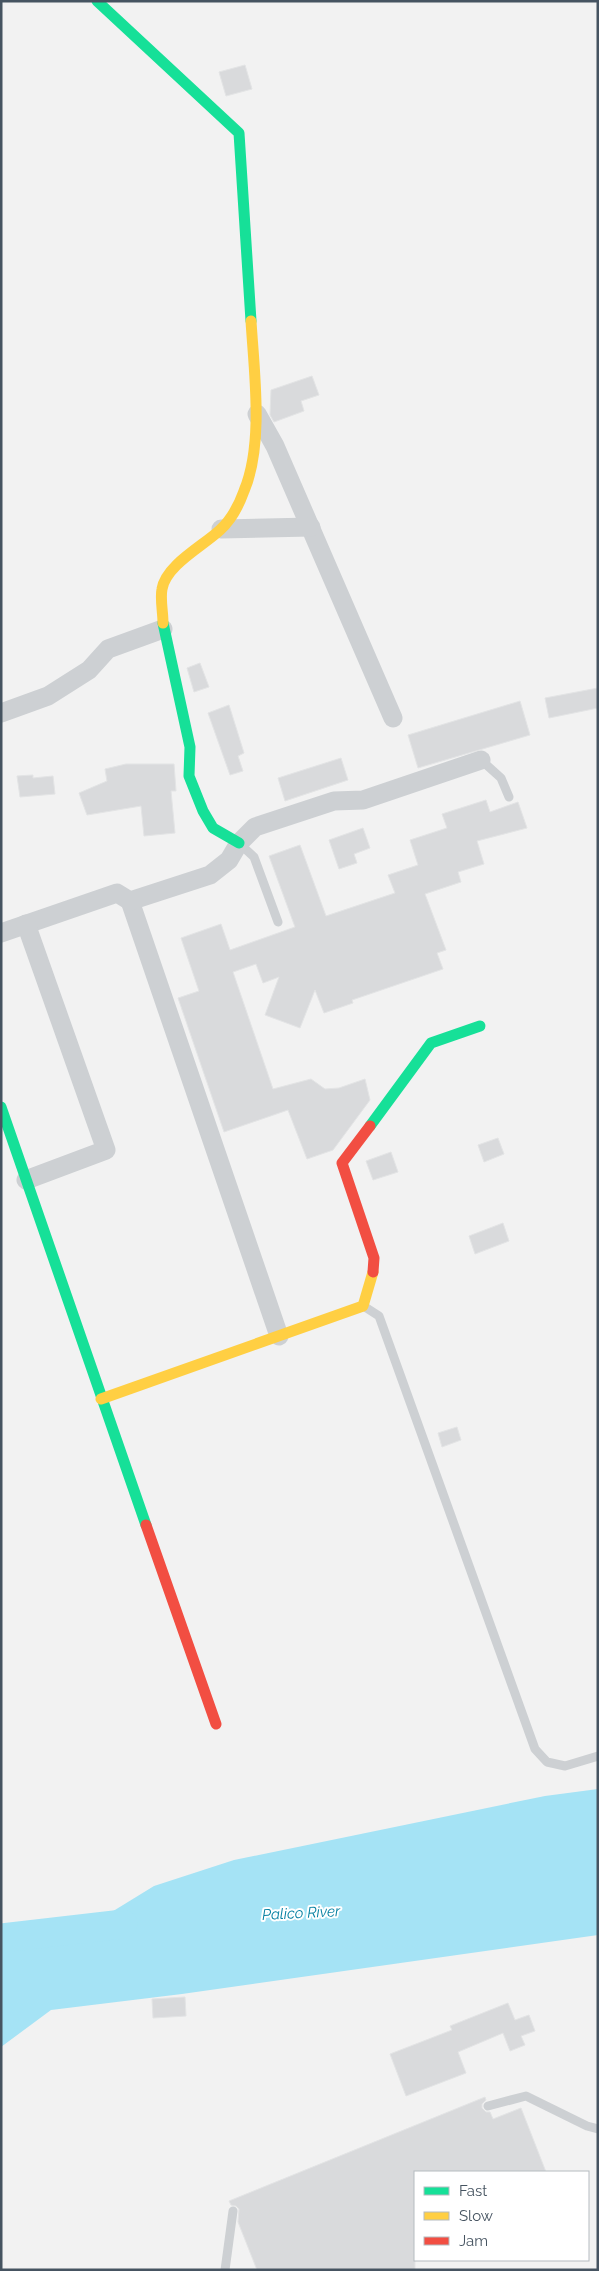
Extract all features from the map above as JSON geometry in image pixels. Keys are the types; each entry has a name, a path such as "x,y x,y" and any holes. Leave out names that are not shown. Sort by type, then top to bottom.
{"street":[{"path":"97,1 239,133 257,414 254,456 245,490 234,512 221,529 171,570 162,588 164,629 190,746 190,776 203,811 213,828 238,843"},
{"path":"257,414 276,446 393,718"},
{"path":"221,529 311,527"},
{"path":"1,713 48,696 89,670 108,649 164,629"},
{"path":"130,901 210,875 229,860 238,843 255,827 334,801 363,800 481,760"},
{"path":"1,933 117,893 130,901 279,1336"},
{"path":"26,924 106,1150 26,1180"},
{"path":"101,1399 363,1306 373,1273 374,1258 342,1163 431,1043 480,1026"},
{"path":"1,1107 101,1399 216,1724"}],"lane":[{"path":"481,760 501,778 508,797"},
{"path":"238,843 254,857 278,922"},
{"path":"363,1306 379,1316 535,1749 547,1762 565,1766 598,1756"},
{"path":"488,2106 526,2096 587,2126 598,2129"},
{"path":"225,2270 234,2211"}],"water":[{"path":"598,1789 598,1935 182,1994 51,2010 1,2047 1,1949 66,1940 154,1886 234,1860 545,1796"}],"building":[{"path":"245,65 252,89 226,96 219,72"},
{"path":"312,376 319,395 301,401 304,411 274,422 270,415 271,390"},
{"path":"200,663 209,687 194,692 187,668"},
{"path":"598,688 598,708 549,718 545,698"},
{"path":"520,701 530,735 418,768 408,735"},
{"path":"229,705 244,753 238,756 243,771 230,775 208,713"},
{"path":"341,758 348,780 285,801 278,778"},
{"path":"126,764 174,764 176,791 171,791 175,833 144,836 141,806 87,815 79,793 107,781 105,769"},
{"path":"33,775 33,778 53,776 55,794 20,797 17,776"},
{"path":"486,800 490,812 518,802 527,828 477,841 484,864 458,872 461,882 425,894 446,950 437,953 443,969 352,1000 353,1003 324,1013 315,990 300,1028 265,1015 279,977 263,983 256,964 233,972 273,1089 311,1079 325,1089 339,1088 365,1079 370,1100 333,1150 307,1159 288,1110 224,1132 178,998 199,991 181,938 221,924 230,950 295,927 269,856 300,845 326,916 395,893 388,875 418,865 410,840 447,828 442,814"},
{"path":"363,828 370,848 354,854 357,863 339,869 329,840"},
{"path":"498,1138 504,1154 484,1162 478,1145"},
{"path":"391,1152 398,1172 373,1180 366,1161"},
{"path":"503,1223 509,1241 475,1254 469,1236"},
{"path":"457,1427 461,1440 442,1447 438,1433"},
{"path":"185,1997 186,2016 153,2018 152,1999"},
{"path":"508,2003 515,2020 529,2015 535,2031 521,2036 525,2045 510,2051 503,2033 458,2052 466,2073 406,2096 390,2054 452,2030 450,2026"},
{"path":"485,2097 486,2100 482,2104 482,2108 486,2112 490,2112 493,2119 521,2108 546,2171 414,2171 415,2270 257,2270 238,2222 239,2209 231,2205 229,2201"}],"waterway":[{"name":"Palico River","path":"1,1938 123,1924"}],"traffic: fast":[{"path":"97,1 239,133 251,321"},
{"path":"163,623 190,747 189,776 203,811 213,828 239,843"},
{"path":"370,1126 431,1043 480,1026"},
{"path":"1,1107 146,1525"}],"traffic: slow":[{"path":"163,623 161,593 165,580 170,572 186,556 228,522 240,502 250,472 256,430 251,321"},
{"path":"101,1399 363,1306 373,1272"}],"traffic: jam":[{"path":"370,1126 342,1163 374,1258 373,1272"},
{"path":"146,1525 216,1724"}]}
